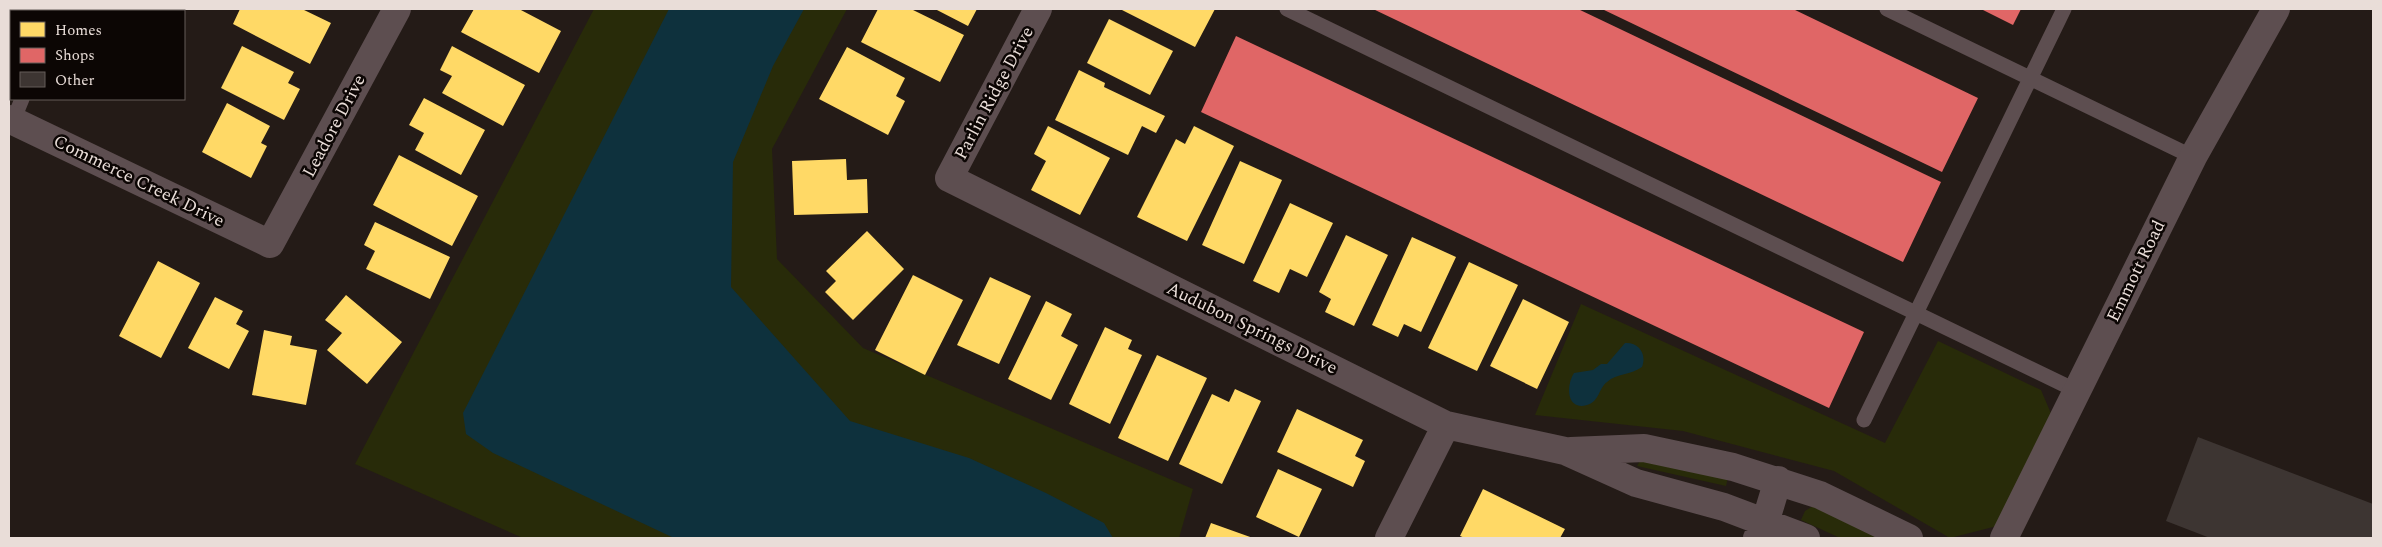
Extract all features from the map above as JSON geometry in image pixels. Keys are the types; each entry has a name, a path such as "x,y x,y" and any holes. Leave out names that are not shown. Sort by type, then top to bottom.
{"street":[{"name":"Leadore Drive","path":"270,244 397,9"},
{"name":"Parlin Ridge Drive","path":"949,178 1038,9"},
{"name":"Emmott Road","path":"2004,538 2193,157 2276,9"},
{"name":"Commerce Creek Drive","path":"15,113 270,244"},
{"name":"Audubon Springs Drive","path":"949,178 1446,425 1565,451 1636,483 1724,507 1761,531 1806,538"},
{"path":"1389,538 1446,425"},
{"name":"Audubon Springs Drive","path":"1565,451 1644,448 1733,467 1820,495 1908,538"},
{"path":"1761,531 1778,480"}],"lane":[{"path":"1288,9 2077,392"},
{"path":"1887,9 2193,157"},
{"path":"1864,420 2064,9"}],"green space":[{"path":"594,9 847,9 772,149 777,259 863,348 1193,489 1179,538 523,538 355,464"},
{"path":"1581,304 1885,443 1938,341 2041,390 2058,430 1997,526 1950,538 1834,471 1683,431 1535,415"},
{"path":"1641,459 1728,477 1726,486 1637,466"},
{"path":"1813,506 1879,538 1840,538 1801,520 1805,511"}],"water":[{"path":"669,9 804,9 773,66 733,162 731,287 850,421 969,458 1046,493 1104,523 1113,538 674,538 493,453 466,434 463,413"},
{"path":"1625,343 1634,344 1641,350 1643,353 1642,367 1611,379 1604,385 1597,398 1591,403 1580,406 1575,404 1572,401 1569,390 1574,373 1593,370 1601,364 1607,364"}],"building: Homes":[{"path":"240,9 302,9 331,23 310,64 233,24"},
{"path":"474,9 519,9 561,31 539,73 461,32"},
{"path":"878,9 911,9 964,35 940,82 861,42"},
{"path":"935,9 977,9 968,26"},
{"path":"1120,9 1215,9 1195,47"},
{"path":"1109,19 1173,51 1150,95 1087,63"},
{"path":"242,46 294,72 288,83 300,89 284,120 221,88"},
{"path":"452,46 525,85 503,126 442,93 452,76 440,70"},
{"path":"847,47 905,78 896,96 905,101 888,135 819,99"},
{"path":"1079,70 1105,83 1104,87 1165,116 1156,133 1142,126 1128,155 1055,120"},
{"path":"424,98 485,130 461,175 415,150 424,133 409,125"},
{"path":"227,103 270,126 261,143 267,146 251,178 202,152"},
{"path":"1048,126 1110,158 1080,215 1031,190 1046,161 1034,154"},
{"path":"1194,126 1234,146 1187,241 1137,217 1176,139 1185,144"},
{"path":"399,155 478,196 452,246 373,205"},
{"path":"846,159 847,180 867,179 868,213 794,215 792,161"},
{"path":"1240,161 1282,180 1244,264 1202,245"},
{"path":"1290,203 1333,223 1307,277 1290,269 1279,293 1253,281"},
{"path":"375,222 450,257 430,299 366,269 375,251 364,245"},
{"path":"867,231 904,269 853,320 825,292 836,281 826,271"},
{"path":"1346,235 1388,255 1354,326 1325,312 1331,299 1319,292"},
{"path":"1412,237 1456,257 1421,332 1404,324 1398,337 1372,325"},
{"path":"158,261 200,283 161,358 119,336"},
{"path":"1469,262 1518,285 1477,371 1428,348"},
{"path":"913,275 963,300 925,375 875,350"},
{"path":"990,277 1031,296 999,364 957,345"},
{"path":"346,295 402,342 367,384 327,350 342,333 325,320"},
{"path":"215,297 243,311 236,324 249,331 229,369 188,348"},
{"path":"1523,299 1569,322 1537,389 1490,366"},
{"path":"1046,301 1072,314 1061,336 1078,345 1051,400 1008,379"},
{"path":"1105,327 1132,340 1128,349 1142,355 1110,424 1069,404"},
{"path":"264,330 292,336 290,345 317,350 306,405 252,395"},
{"path":"1157,355 1207,378 1168,461 1118,438"},
{"path":"1235,389 1261,401 1222,484 1179,464 1212,394 1229,402"},
{"path":"1297,409 1363,440 1355,456 1365,461 1353,487 1277,452"},
{"path":"1278,469 1322,489 1299,537 1256,517"},
{"path":"1483,489 1565,529 1560,538 1465,538 1460,536"},
{"path":"1211,523 1253,538 1205,538"}],"building: Shops":[{"path":"1373,9 1578,9 1941,182 1903,262"},
{"path":"1602,9 1793,9 1978,98 1942,172"},
{"path":"1981,9 2021,9 2013,25"},
{"path":"1236,36 1864,332 1829,408 1201,112"}],"building: Other":[{"path":"2198,437 2373,504 2373,538 2210,538 2166,521"}]}
